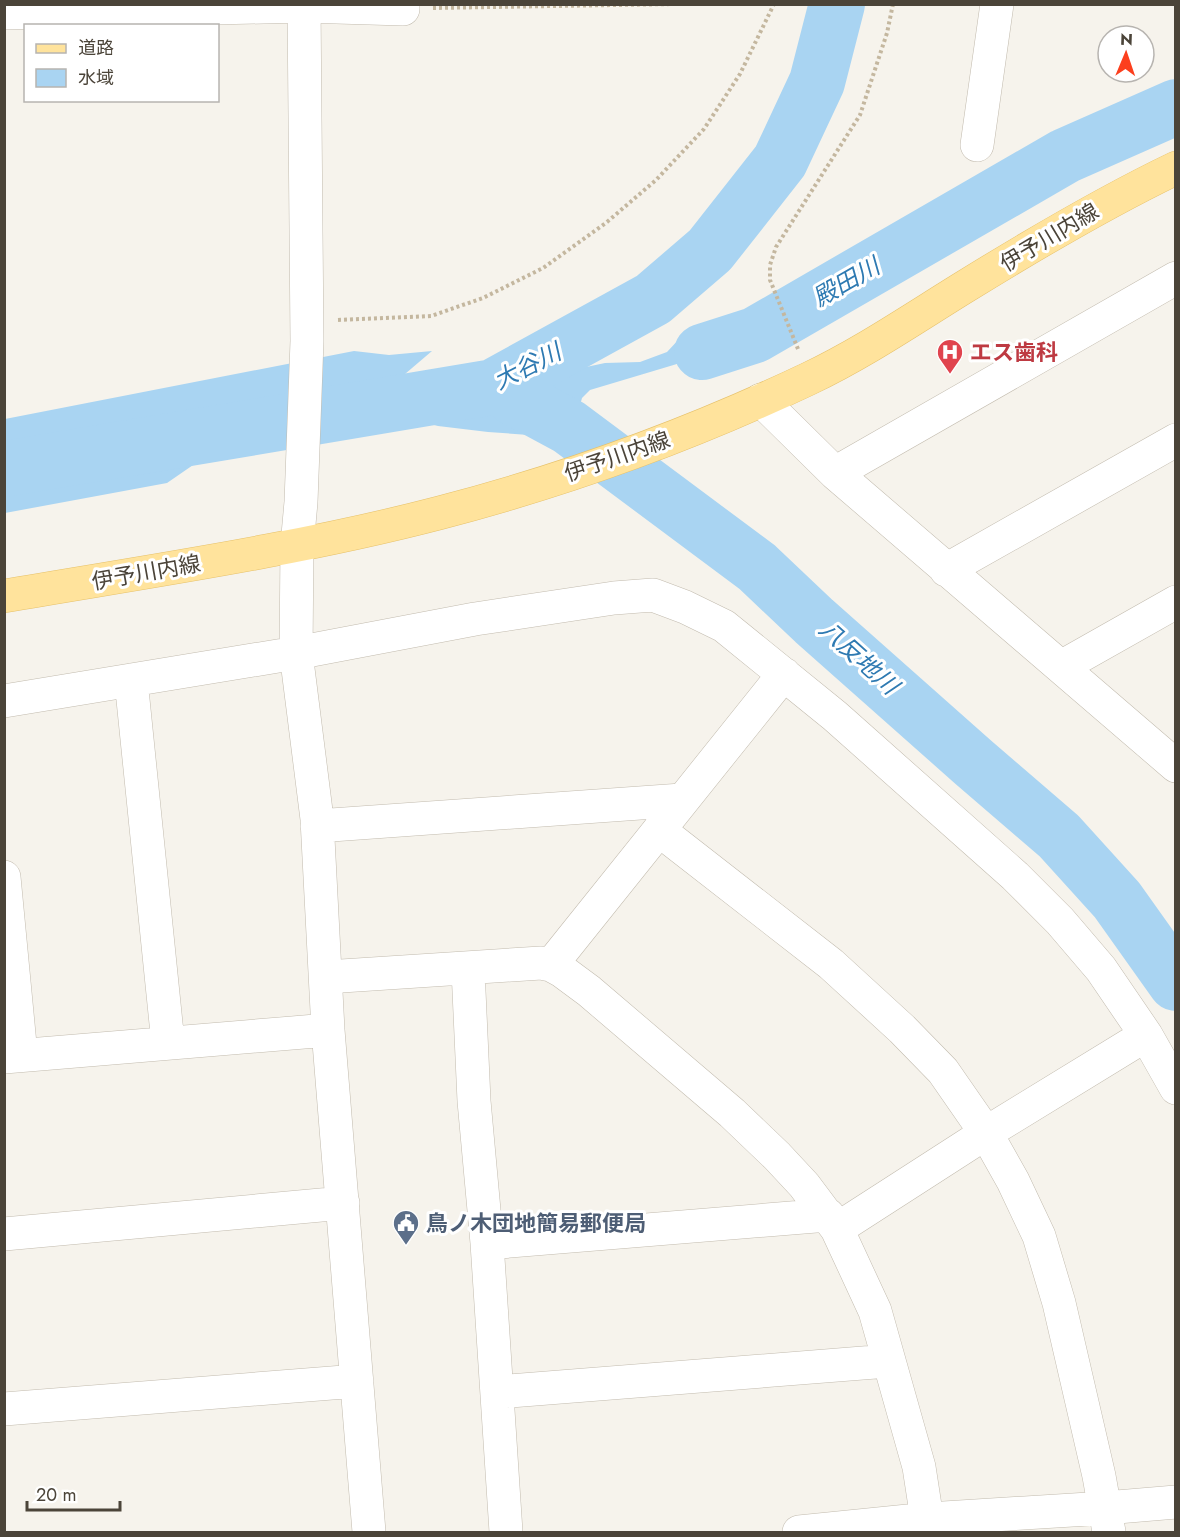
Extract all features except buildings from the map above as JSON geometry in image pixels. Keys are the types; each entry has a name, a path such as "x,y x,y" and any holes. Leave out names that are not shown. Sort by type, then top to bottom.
{"main road":[{"name":"伊予川内線","path":"4,596 297,546 438,513 512,492 664,441 811,378 1121,194 1176,168"}],"street":[{"path":"977,145 997,4"},
{"path":"304,5 307,331 301,502 297,546 296,653 317,826 328,1030 369,1533"},
{"path":"4,13 304,5 403,7"},
{"path":"835,473 1176,278"},
{"path":"761,400 835,473 946,570 1174,762"},
{"path":"946,570 1176,440"},
{"path":"4,701 296,653 475,620 614,598 653,596 685,607 724,626 835,716 1015,876 1060,921 1101,969 1146,1035 1176,1088"},
{"path":"1061,667 1176,602"},
{"path":"551,965 784,674"},
{"path":"132,680 168,1043"},
{"path":"317,826 682,800"},
{"path":"659,830 831,964 902,1029 943,1071 986,1133 1013,1181 1039,1236 1059,1303 1107,1520"},
{"path":"4,877 13,1056 328,1030"},
{"path":"326,977 541,963 551,965 589,991 732,1113 777,1156 833,1222 875,1311 919,1467 928,1526"},
{"path":"468,969 474,1101 488,1243 506,1533"},
{"path":"488,1243 833,1222 986,1133 1146,1035"},
{"path":"4,1234 343,1203"},
{"path":"497,1392 888,1361"},
{"path":"4,1409 357,1381"},
{"path":"799,1533 1107,1520 1176,1502"}],"path":[{"path":"403,7 676,4"},
{"path":"307,331 431,316 483,298 543,268 607,222 656,180 704,129 741,74 774,4"},
{"path":"811,378 770,280 770,264 776,247 860,114 893,4"}],"water":[{"path":"770,318 776,331 757,340 590,390 582,398 579,409 585,421 599,429 570,438 488,432 438,426 393,415 316,408 284,414 256,410 226,420 203,446 196,463 167,483 5,513 5,419 354,351 389,355 432,351 405,374 414,376 446,373 531,376 553,374 605,363 640,362 667,352 681,337 697,329 698,344 743,331"}],"waterway":[{"name":"大谷川","path":"4,469 493,387 653,299 710,250 780,161 817,82 837,4"},
{"name":"殿田川","path":"702,352 755,335 1065,156 1176,107"},
{"name":"八反地川","path":"513,397 569,427 757,567 814,621 1059,836 1117,900 1176,983"}],"place":[{"name":"エス歯科","path":"950,375"},
{"name":"鳥ノ木団地簡易郵便局","path":"406,1246"}]}
